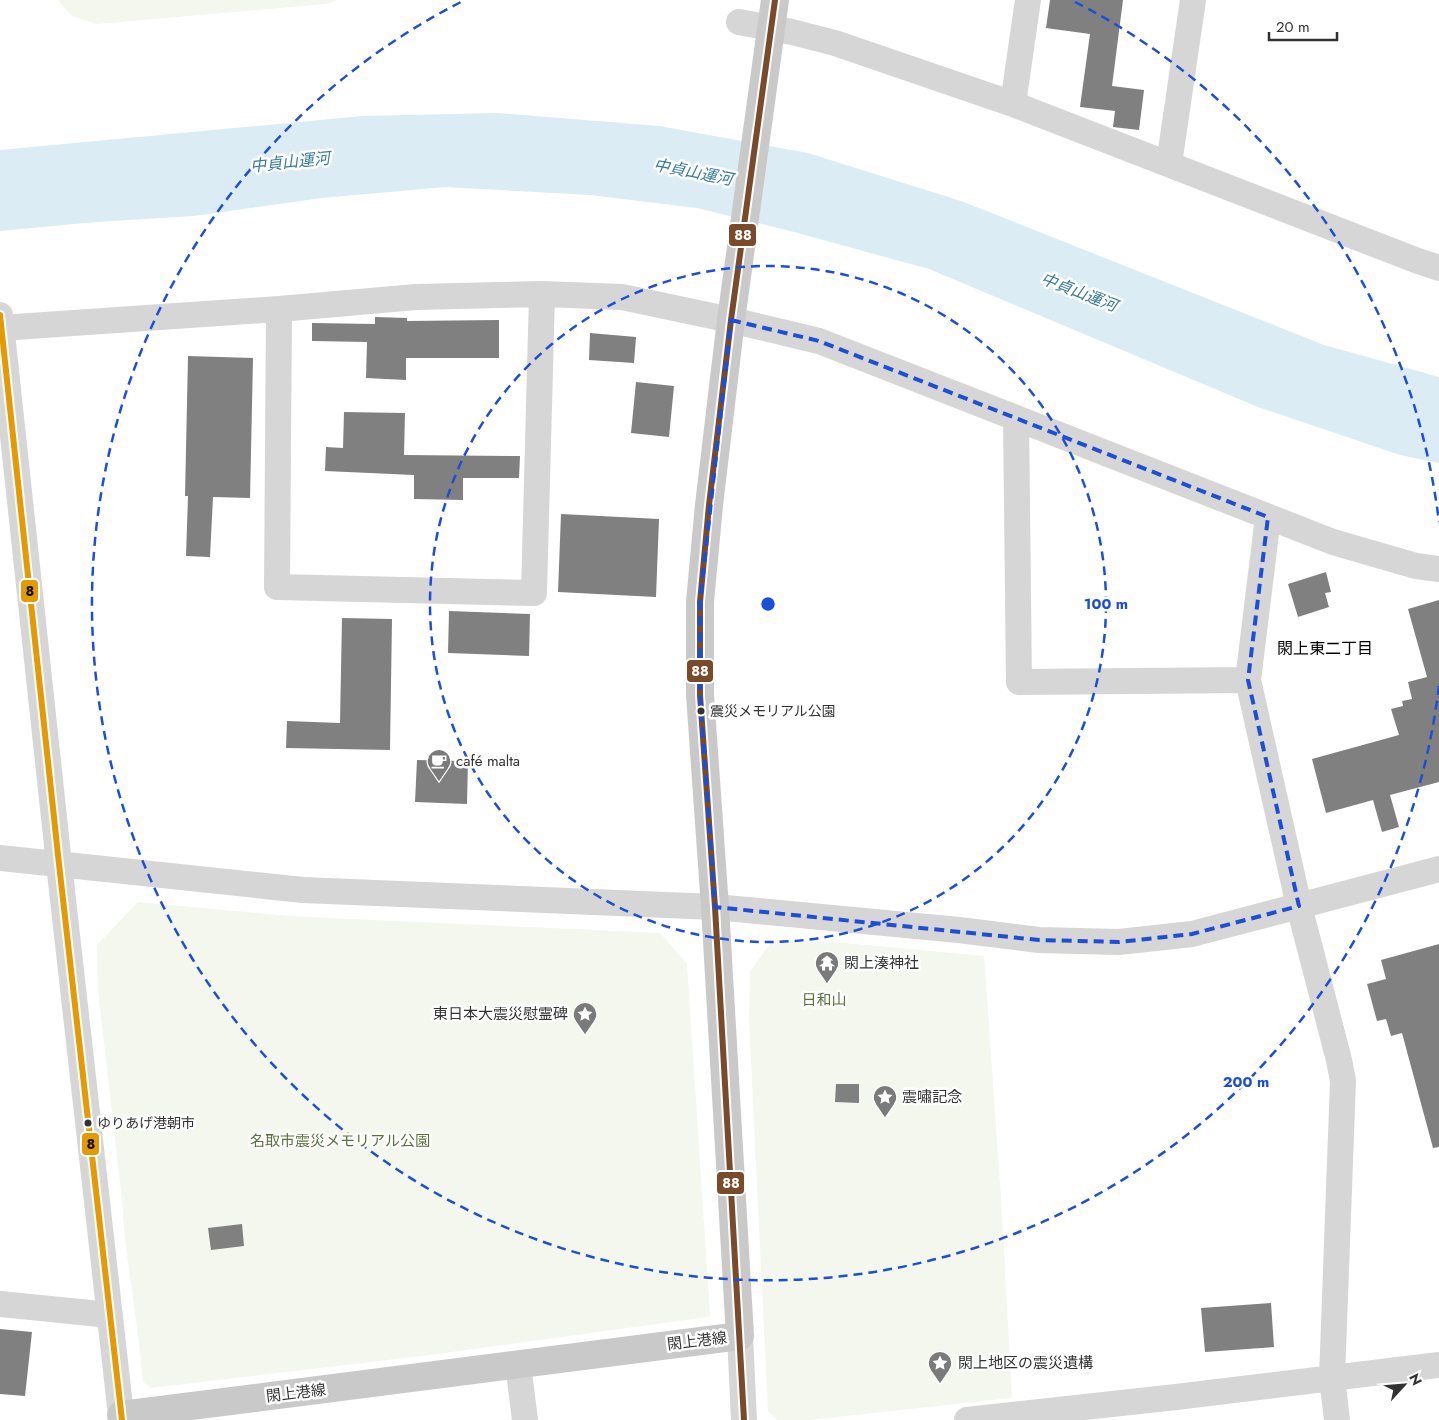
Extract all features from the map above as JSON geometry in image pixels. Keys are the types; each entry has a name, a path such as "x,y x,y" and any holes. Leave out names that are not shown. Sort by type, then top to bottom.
{"main road":[{"path":"771,29 775,0"},
{"name":"閖上港線","path":"122,1418 740,1336 715,907 700,695 700,602 709,506 731,320 771,29"}],"street":[{"path":"1013,104 1028,0"},
{"path":"1168,164 1193,0"},
{"path":"739,22 792,32 835,43 1013,104 1439,268"},
{"path":"279,309 277,587 534,593 542,294"},
{"path":"122,1418 0,324 279,309 416,297 542,294 622,297 818,341 1333,542 1416,566 1439,569"},
{"path":"1016,418 1019,682 1248,680"},
{"path":"1268,517 1248,680 1299,906 1339,1060 1342,1081 1332,1378 1337,1420"},
{"path":"0,858 303,890 715,907 959,930 1039,940 1119,942 1192,934 1439,869"},
{"path":"0,1304 110,1315"},
{"path":"740,1336 744,1420"},
{"path":"518,1364 525,1420"},
{"path":"967,1420 1022,1417 1439,1365"}],"highlighted area":[{"path":"731,320 819,341 1268,517 1248,680 1299,906 1192,934 1119,942 1039,940 715,907 700,695 700,602"}],"green space":[{"path":"58,0 337,0 326,4 97,24 72,16"},
{"name":"名取市震災メモリアル公園","path":"138,902 288,916 660,933 687,964 710,1315 708,1317 430,1355 151,1388 143,1382 125,1239 98,990 97,945"},
{"name":"日和山","path":"773,940 844,943 984,956 1001,1198 1012,1398 808,1420 777,1420 768,1411 749,1020 750,971"}],"water":[{"name":"中貞山運河","path":"498,113 659,126 808,153 961,201 1324,345 1439,377 1439,463 1400,455 1258,407 929,269 697,208 590,195 445,187 322,198 194,216 96,222 0,231 0,150 363,116"}],"building":[{"path":"1050,0 1123,0 1112,86 1144,90 1139,130 1113,127 1115,111 1080,107 1090,34 1046,28"},
{"path":"375,317 407,318 407,321 499,320 499,358 406,358 406,380 366,378 367,342 312,341 312,323 375,324"},
{"path":"590,333 636,337 634,363 589,360"},
{"path":"188,356 253,358 250,498 213,497 210,557 186,556 188,496 185,496"},
{"path":"636,382 674,386 669,437 631,433"},
{"path":"344,412 405,413 404,455 520,456 519,478 463,478 463,500 414,499 414,475 325,471 326,447 343,448"},
{"path":"561,514 659,519 656,597 558,592"},
{"path":"1326,572 1331,592 1325,593 1329,607 1298,617 1288,584"},
{"path":"1439,600 1439,782 1390,795 1399,827 1382,832 1373,800 1326,813 1312,759 1399,735 1391,709 1403,706 1402,701 1412,699 1408,682 1427,677 1408,609"},
{"path":"449,611 530,614 529,656 448,653"},
{"path":"342,618 392,619 390,750 286,748 287,721 340,723"},
{"path":"417,760 468,761 467,804 415,802"},
{"path":"1439,944 1439,1147 1433,1148 1402,1033 1391,1036 1386,1019 1377,1021 1367,984 1386,979 1381,960"},
{"path":"836,1084 859,1084 859,1103 835,1102"},
{"path":"242,1224 244,1246 211,1250 208,1228"},
{"path":"1271,1303 1274,1347 1205,1352 1201,1308"},
{"path":"0,1329 32,1332 25,1396 0,1394"}],"transit line":[{"name":"88","path":"744,1420 715,907 700,695 700,602 709,505 731,320 775,0"},
{"name":"8","path":"0,315 59,864 122,1420"}],"place":[{"name":"震災メモリアル公園","path":"701,711"},
{"name":"café malta","path":"439,782"},
{"name":"閖上湊神社","path":"827,984"},
{"name":"東日本大震災慰霊碑","path":"585,1035"},
{"name":"震嘯記念","path":"885,1118"},
{"name":"ゆりあげ港朝市","path":"88,1123"},
{"name":"閖上地区の震災遺構","path":"940,1384"}],"district":[{"name":"閖上東二丁目","path":"1325,648"}]}
